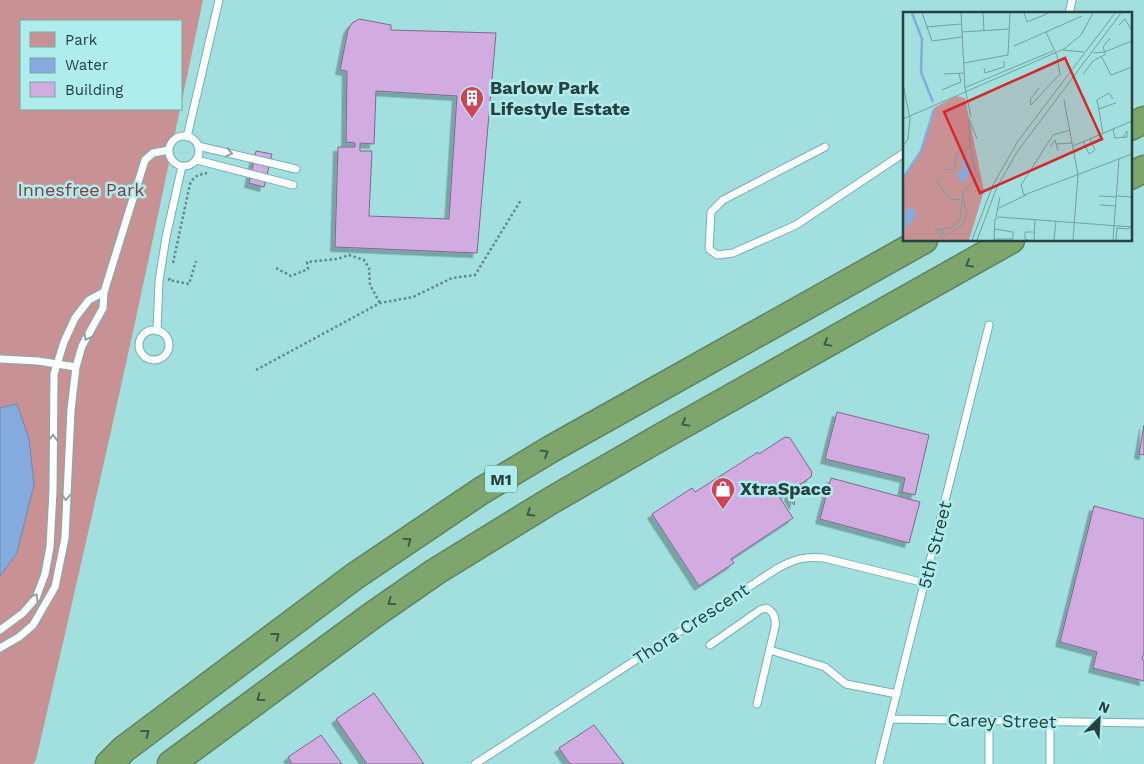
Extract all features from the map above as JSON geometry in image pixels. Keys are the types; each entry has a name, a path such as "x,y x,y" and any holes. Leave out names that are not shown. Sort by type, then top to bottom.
{"highway":[{"path":"1132,126 1144,120"},
{"path":"1132,175 1144,169"},
{"name":"M1","path":"108,764 355,576 481,491 552,449 922,241"},
{"name":"M1","path":"171,764 373,615 435,572 619,461 1009,241"}],"lane":[{"path":"187,137 220,0"},
{"path":"198,146 196,160 189,166 175,164 171,160 169,150 173,141 177,138 187,137 198,146 296,169"},
{"path":"825,147 723,200 717,205 711,212 709,249 717,255 733,253 796,225 903,154"},
{"path":"0,648 19,637 32,625 56,587 65,538 71,410 76,366 82,346 103,308 104,292 145,160 153,154 169,150"},
{"path":"196,160 293,185"},
{"path":"157,331 159,281 166,237 182,166"},
{"path":"0,630 22,613 36,598 45,574 50,547 53,491 53,386 57,364 75,318 89,300 104,292"},
{"name":"5th Street","path":"879,764 989,326"},
{"path":"152,330 157,331 165,335 168,340 168,349 163,357 154,360 141,354 139,344 143,335 152,330"},
{"path":"0,359 76,366"},
{"name":"Thora Crescent","path":"476,764 778,568 792,561 808,556 824,558 925,583"},
{"path":"710,645 760,610 766,608 772,612 776,621 757,704"},
{"path":"770,650 825,667 846,684 897,694"},
{"name":"Carey Street","path":"891,719 1144,723"},
{"path":"988,764 990,721"},
{"path":"1050,722 1050,764"}],"path":[{"path":"173,264 190,184 198,175 208,173 210,163"},
{"path":"256,370 380,303 413,297 452,278 475,275 521,200"},
{"path":"276,268 291,276 308,269 308,262 338,259 348,255 364,260 369,268 370,285 380,303"},
{"path":"171,272 169,280 189,284 196,260"}],"green space":[{"name":"Innesfree Park","path":"0,0 203,0 182,100 182,20 20,20 20,110 180,110 146,272 36,760 33,764 0,764"}],"water":[{"path":"17,404 29,439 34,485 17,553 0,576 0,408"}],"building":[{"name":"Barlow Park Lifestyle Estate","path":"359,19 391,25 391,30 496,33 477,253 335,247 338,147 355,147 355,143 346,142 347,71 340,70 348,30 352,23","holes":["376,91 457,96 449,219 369,216 372,151 360,151 360,143 374,144"]},
{"path":"256,151 272,154 264,187 249,183"},
{"path":"837,412 929,435 915,495 902,492 905,478 825,459"},
{"path":"1144,425 1144,455 1139,454"},
{"name":"XtraSpace","path":"785,437 790,438 812,472 811,477 798,486 794,505 789,497 790,491 780,498 793,518 731,559 734,563 699,586 652,514 692,488 695,492"},
{"path":"831,478 920,502 909,543 820,519"},
{"path":"1094,506 1144,519 1144,652 1142,659 1144,660 1144,681 1093,668 1097,652 1060,642"},
{"path":"374,693 424,764 367,764 336,719"},
{"path":"594,725 624,764 570,764 559,748"},
{"path":"321,735 342,764 292,764 288,757"}],"place":[{"name":"Barlow Park Lifestyle Estate","path":"472,119"},
{"name":"XtraSpace","path":"723,510"}]}
